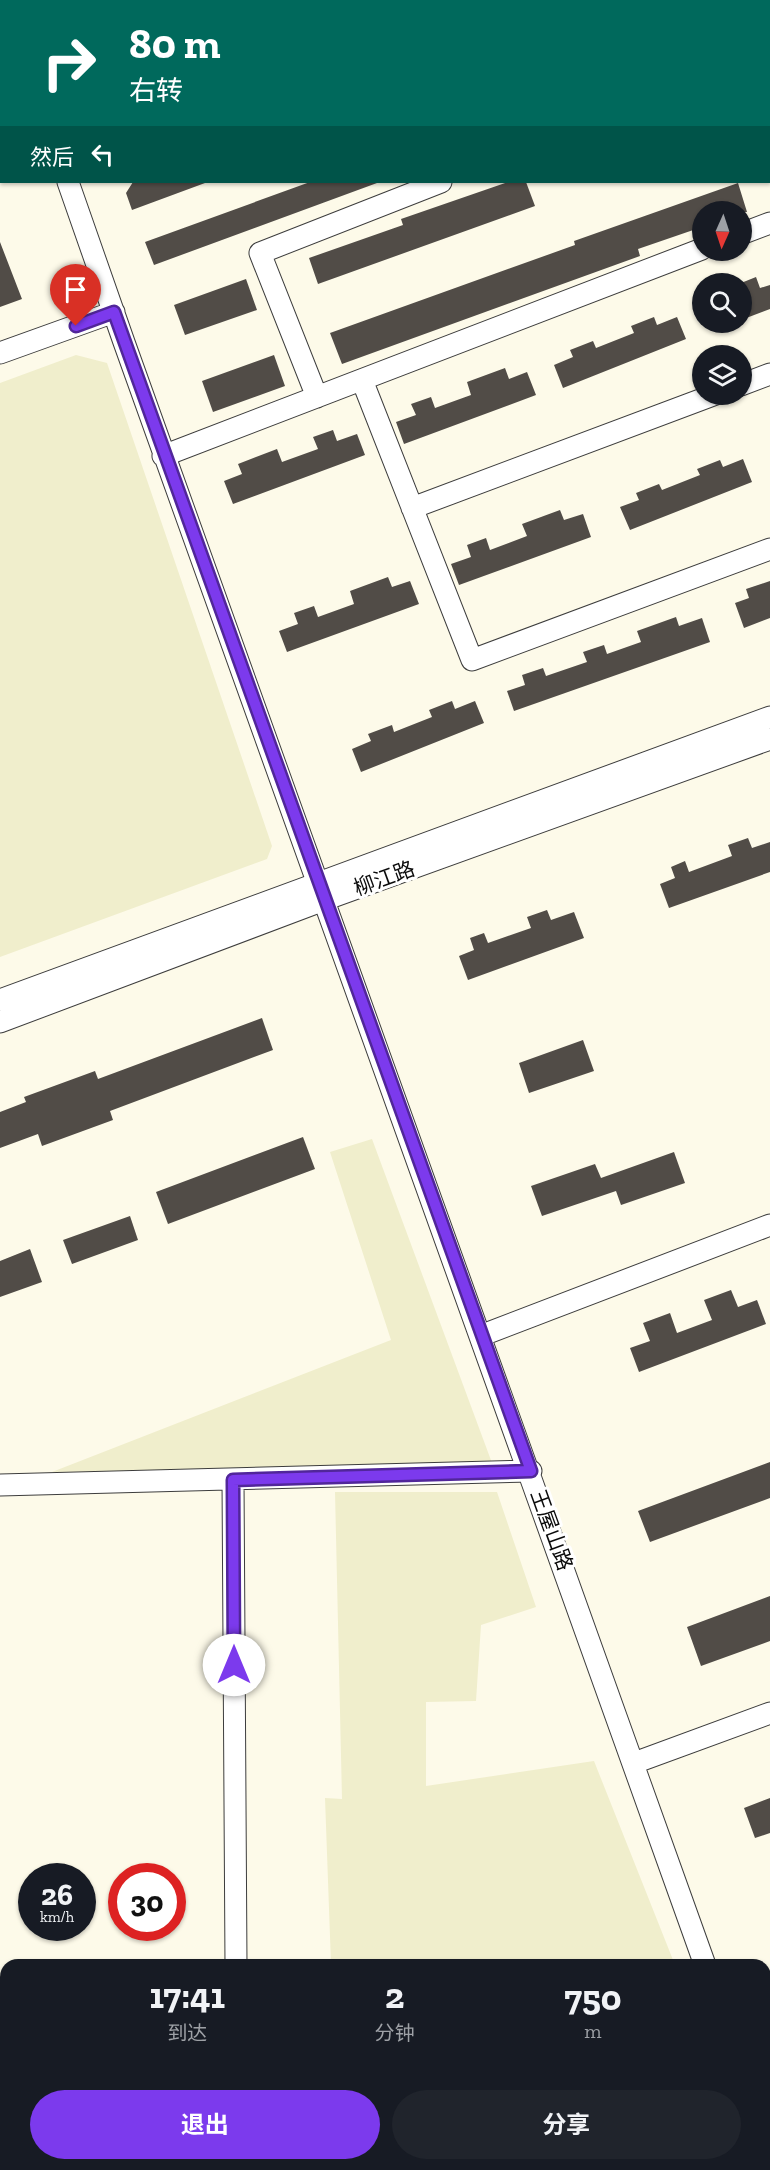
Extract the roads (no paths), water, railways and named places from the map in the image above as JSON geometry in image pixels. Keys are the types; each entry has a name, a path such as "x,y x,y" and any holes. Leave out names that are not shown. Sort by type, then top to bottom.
{"street":[{"name":"王屋山路","path":"68,183 320,891 531,1471 703,1959"},
{"path":"317,397 260,253 438,183"},
{"path":"752,230 770,223"},
{"path":"164,456 692,253"},
{"path":"0,353 114,312"},
{"path":"752,381 770,374"},
{"path":"362,380 472,660 770,549"},
{"path":"412,508 692,403"},
{"name":"柳江路","path":"0,1022 320,891 770,717"},
{"name":"柳江路","path":"0,1000 770,739"},
{"path":"480,1336 770,1225"},
{"path":"0,1485 531,1471"},
{"path":"233,1480 236,1959"},
{"path":"634,1763 770,1713"}]}
